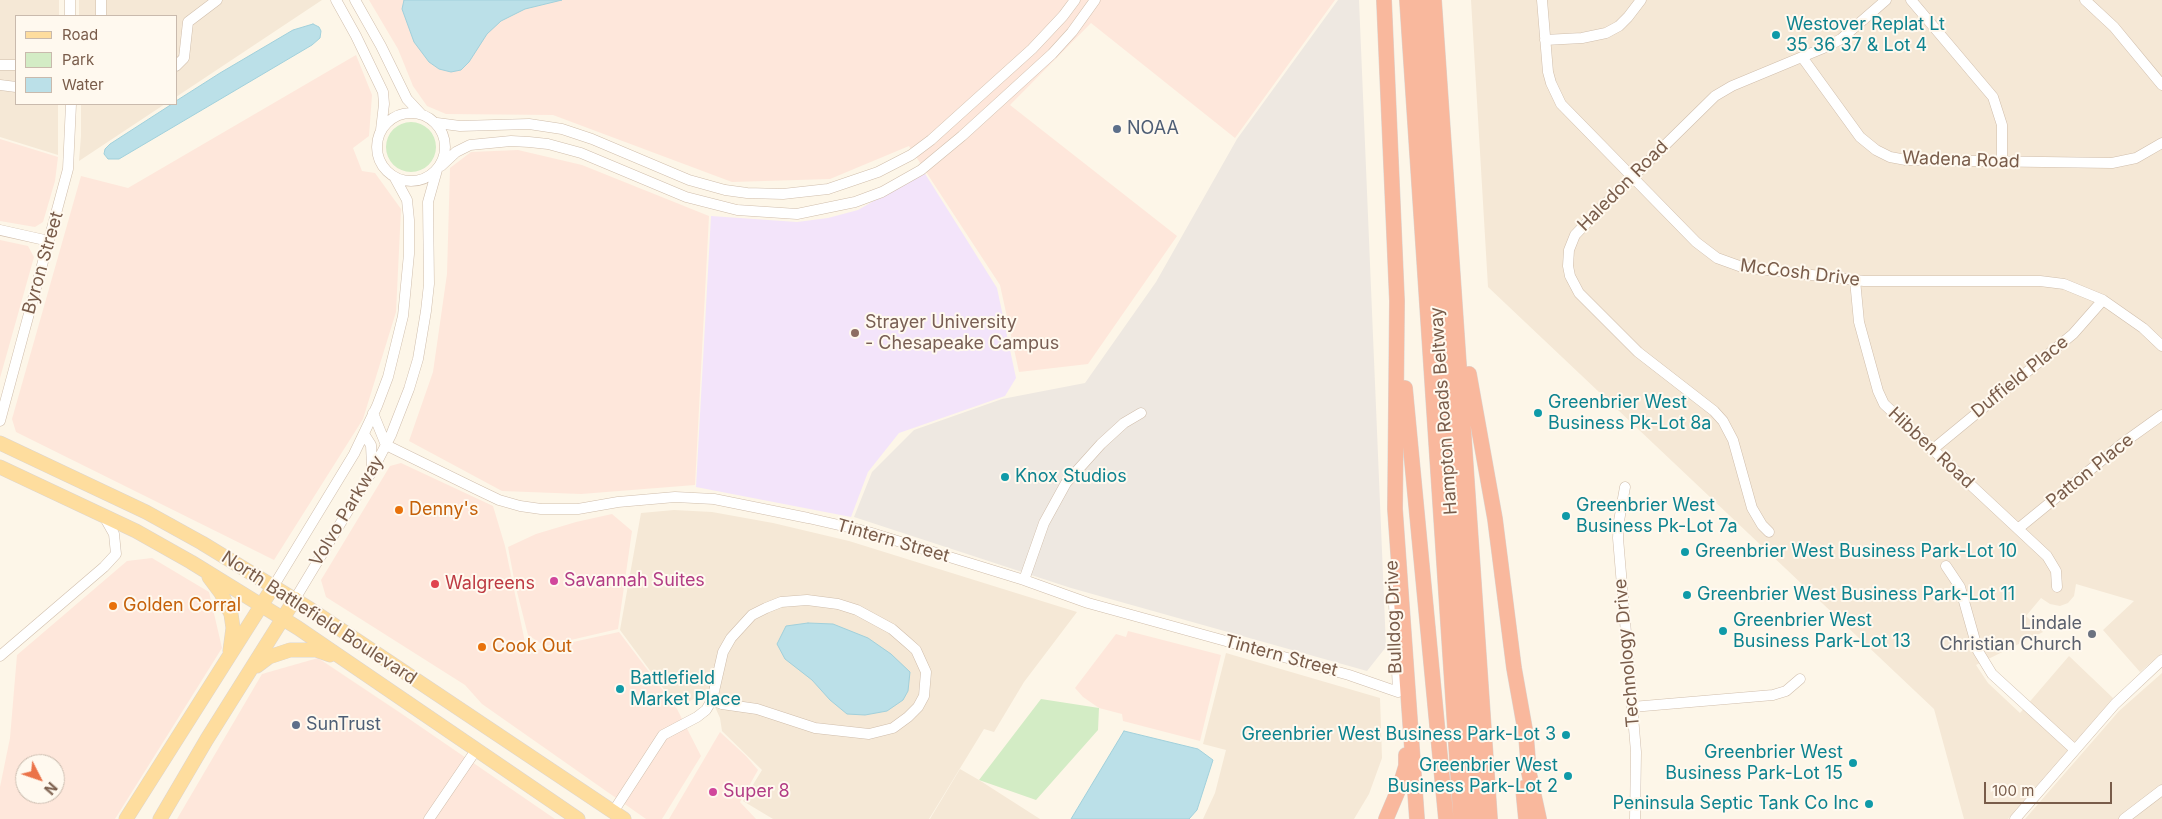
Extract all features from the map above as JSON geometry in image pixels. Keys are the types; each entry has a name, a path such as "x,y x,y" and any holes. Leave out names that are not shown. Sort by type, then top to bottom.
{"highway":[{"path":"1384,0 1397,302 1446,819"},
{"name":"Hampton Roads Beltway","path":"1402,0 1454,819"},
{"path":"1407,0 1461,819"},
{"path":"1421,0 1476,819"},
{"name":"Hampton Roads Beltway","path":"1434,0 1490,819"},
{"path":"1455,299 1495,519 1514,668 1526,819"},
{"path":"1386,819 1406,766 1395,509 1397,302"},
{"path":"1514,668 1526,735 1529,774 1539,819"},
{"path":"1403,697 1417,819"}],"main road":[{"name":"North Battlefield Boulevard","path":"0,443 146,512 295,600 619,815"},
{"name":"North Battlefield Boulevard","path":"0,467 136,531 201,568 283,619 578,819"},
{"path":"201,568 221,593 231,614 233,628 230,655"},
{"name":"Volvo Parkway","path":"126,819 273,587"},
{"name":"Volvo Parkway","path":"160,819 202,746 295,600"},
{"path":"250,671 269,657 290,650 316,650 344,660"}],"street":[{"path":"70,0 70,15"},
{"path":"101,0 101,15"},
{"path":"178,64 184,58 188,22 217,0"},
{"name":"Volvo Parkway","path":"273,587 339,479 373,414 388,377 396,347 407,285 409,220 407,200 395,178 384,168 378,155 377,143 381,131 384,104 383,92 336,0"},
{"path":"355,0 381,46 407,99 422,114 437,123 460,126 529,124 562,129 592,139 689,180 725,190 746,193 783,194 828,189 878,172 911,155 931,140 1032,49 1063,16 1075,0"},
{"path":"395,178 417,181 428,178 456,152 470,145 511,141 548,144 581,153 686,197 737,210 768,214 797,214 855,202 882,192 921,170 962,136 1052,54 1072,32 1095,0"},
{"name":"McCosh Drive","path":"1542,0 1551,83 1561,104 1696,242 1717,258 1742,268 1855,280 2040,281 2071,286 2103,300 2143,328 2162,346"},
{"path":"1545,40 1582,38 1606,32 1628,17 1641,0"},
{"name":"Haledon Road","path":"1769,532 1762,525 1752,508 1733,440 1723,421 1714,411 1638,352 1579,293 1572,282 1568,260 1573,238 1715,96 1732,86 1841,39 1886,0"},
{"path":"1911,0 1993,97 2002,124 2002,162"},
{"path":"2085,0 2114,27 2162,86"},
{"name":"Wadena Road","path":"1802,57 1860,137 1876,150 1890,157 1906,160 2002,162 2125,161 2148,153 2162,143"},
{"path":"0,65 15,65"},
{"path":"0,86 15,87"},
{"name":"Byron Street","path":"0,421 68,169 71,105"},
{"path":"381,131 385,125 398,115 422,114"},
{"name":"Volvo Parkway","path":"295,600 371,473 386,445 409,389 423,333 429,284 428,202 446,148 445,139 437,123"},
{"path":"0,230 49,241"},
{"name":"Hibben Road","path":"1855,280 1860,322 1878,391 1891,412 2019,528 2047,556 2056,571 2057,587"},
{"name":"Duffield Place","path":"1932,450 2073,334 2103,300"},
{"path":"1024,580 1039,534 1066,483 1101,444 1124,423 1141,413"},
{"path":"373,414 386,445"},
{"name":"Patton Place","path":"2019,528 2123,443 2162,415"},
{"path":"364,434 373,450 371,473"},
{"name":"Tintern Street","path":"386,445 484,493 520,506 541,509 578,509 654,498 714,499 857,529 1024,580 1092,605 1349,675 1403,697"},
{"name":"Technology Drive","path":"1625,487 1618,521 1618,538 1636,752 1635,819"},
{"path":"0,656 104,567 116,554 114,534 105,518"},
{"name":"Bulldog Drive","path":"1391,542 1403,697"},
{"path":"1946,566 1960,587 1978,651 1992,674 2074,749"},
{"path":"619,815 664,735 697,717 712,700 723,652 740,626 752,615 766,608 796,600 838,604 875,618 892,629 916,650 926,672 924,696 918,707 908,717 888,730 869,734 815,728 757,709 722,704 712,700"},
{"path":"2015,819 2115,704 2162,660"},
{"path":"1632,707 1773,695 1786,691 1800,679"},
{"path":"429,819 476,750"},
{"path":"2124,819 2162,790"}],"shaded area":[{"path":"0,0 59,0 59,15 15,15 15,105 58,105 58,155 0,137"},
{"path":"79,0 322,0 178,96 178,15 79,15"},
{"path":"369,0 1335,0 1235,138 1091,23 1010,105 1177,236 1088,364 1019,372 1000,285 909,146 830,179 732,182 553,115 446,114 427,106 413,86 398,49"},
{"path":"1338,0 1359,0 1386,647 1367,671 1071,588 854,517 872,472 914,430 1002,399 1085,383 1156,282 1237,139"},
{"path":"1471,0 2162,0 2162,653 2140,672 2103,630 2134,601 2076,584 2074,596 2068,603 2060,606 2050,604 2041,598 2026,616 2043,632 1976,665 1988,683 2020,713 2069,656 2113,698 2008,819 1964,819 1934,709 1488,287"},
{"path":"356,55 372,95 369,136 353,148 362,171 375,173 401,209 396,312 363,419 274,560 16,432 12,419 81,176 128,188"},
{"path":"81,105 163,105 79,161"},
{"path":"0,139 58,157 55,181 43,222 35,227 0,221"},
{"path":"518,150 582,165 709,216 695,485 581,494 502,491 409,441 433,372 447,274 450,168 471,152"},
{"name":"Strayer University - Chesapeake Campus","path":"924,172 997,288 1016,378 1005,396 899,433 868,472 851,517 696,487 711,216 797,222 828,218 858,210"},
{"path":"0,240 28,246 34,257 0,378"},
{"path":"401,463 493,506 505,546 527,652 619,632 677,709 701,756 662,819 646,819 482,704 465,685 326,597 321,580 390,466"},
{"path":"674,510 712,512 773,523 849,541 1077,612 1024,682 994,732 984,729 929,819 773,819 743,801 762,770 722,731 720,718 715,707 703,699 696,698 677,707 620,630 641,513"},
{"path":"612,514 632,531 618,629 545,646 528,635 508,547 536,534"},
{"path":"152,558 209,592 222,648 115,819 0,819 0,787 10,738 17,655 127,561"},
{"path":"1128,631 1221,655 1200,741 1123,721 1122,714 1099,708 1083,697 1075,688 1116,634 1126,637"},
{"path":"1226,653 1380,698 1382,758 1369,794 1354,819 1203,819 1215,793 1226,750 1203,744"},
{"path":"318,658 555,819 177,819 262,674"},
{"path":"2162,673 2162,819 2025,819 2119,711"},
{"path":"720,732 758,770 740,802 756,819 669,819"},
{"path":"960,769 979,780 1040,819 930,819"}],"green space":[{"path":"411,122 420,124 431,133 436,147 434,156 425,167 411,172 402,170 391,161 386,147 388,138 397,127"},
{"path":"1041,699 1099,708 1098,730 1036,800 979,780"}],"water":[{"path":"404,0 562,0 525,9 501,21 487,34 469,62 461,70 451,72 439,69 429,62 414,42 402,9"},
{"path":"313,24 319,27 321,31 320,38 312,45 119,159 108,159 104,154 105,149 110,144 170,105 178,105 178,100 293,30"},
{"path":"808,623 833,624 868,638 891,654 910,672 908,691 903,700 887,711 865,715 847,714 830,700 812,680 785,659 777,644 786,626"},
{"path":"1124,731 1198,749 1213,760 1197,810 1189,819 1071,819"}],"place":[{"name":"Westover Replat Lt 35 36 37 & Lot 4","path":"1776,35"},
{"name":"NOAA","path":"1117,129"},
{"name":"Strayer University - Chesapeake Campus","path":"855,333"},
{"name":"Greenbrier West Business Pk-Lot 8a","path":"1538,413"},
{"name":"Knox Studios","path":"1005,477"},
{"name":"Denny's","path":"399,510"},
{"name":"Greenbrier West Business Pk-Lot 7a","path":"1566,516"},
{"name":"Greenbrier West Business Park-Lot 10","path":"1685,552"},
{"name":"Savannah Suites","path":"554,581"},
{"name":"Walgreens","path":"435,584"},
{"name":"Greenbrier West Business Park-Lot 11","path":"1687,595"},
{"name":"Golden Corral","path":"113,606"},
{"name":"Greenbrier West Business Park-Lot 13","path":"1723,631"},
{"name":"Lindale Christian Church","path":"2092,634"},
{"name":"Cook Out","path":"482,647"},
{"name":"Battlefield Market Place","path":"620,689"},
{"name":"SunTrust","path":"296,725"},
{"name":"Greenbrier West Business Park-Lot 3","path":"1566,735"},
{"name":"Greenbrier West Business Park-Lot 15","path":"1853,763"},
{"name":"Greenbrier West Business Park-Lot 2","path":"1568,776"},
{"name":"Super 8","path":"713,792"},
{"name":"Peninsula Septic Tank Co Inc","path":"1869,804"}]}
